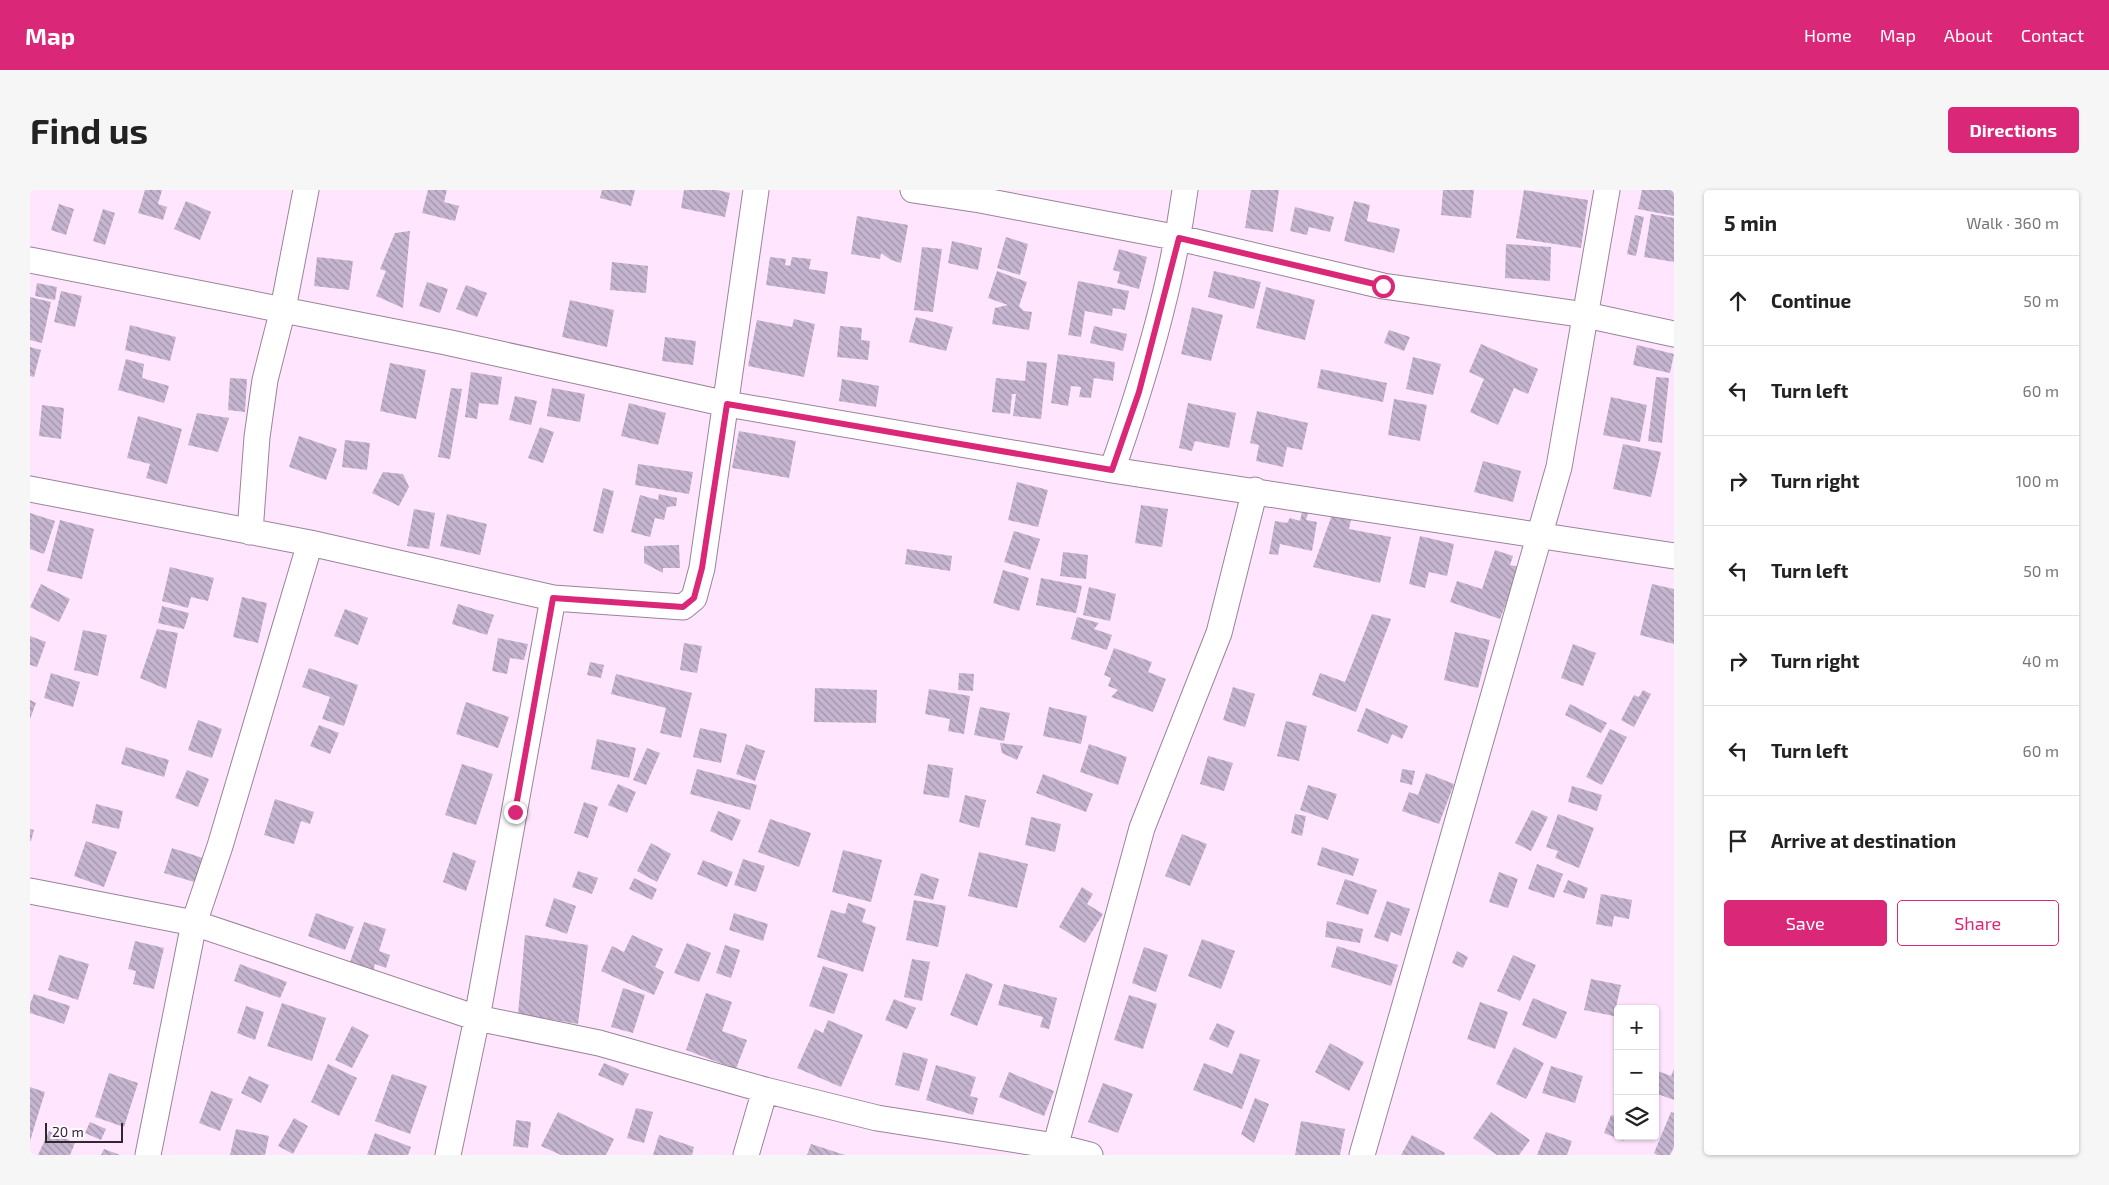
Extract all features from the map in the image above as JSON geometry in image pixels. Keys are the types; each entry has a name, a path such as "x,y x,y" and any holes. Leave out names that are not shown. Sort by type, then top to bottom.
{"street":[{"path":"250,532 257,437 264,380 283,309 306,190"},
{"path":"30,489 310,542 553,598 683,607 694,598 702,568 727,404 756,190"},
{"path":"913,190 980,200 1179,238 1383,286 1586,315 1674,334"},
{"path":"1112,470 1139,392 1179,238 1185,190"},
{"path":"1362,1155 1559,467 1607,190"},
{"path":"30,260 283,309 727,404 1112,470 1254,490 1674,556"},
{"path":"1054,1150 1142,828 1219,633 1254,490"},
{"path":"148,1155 194,923 220,846 310,542"},
{"path":"448,1155 476,1018 553,598"},
{"path":"30,891 194,923 476,1018 599,1043 765,1090 877,1118 1090,1155"},
{"path":"746,1155 765,1090"}],"building":[{"path":"145,190 162,190 158,204 167,207 163,220 138,213"},
{"path":"428,190 447,190 444,202 459,206 455,221 422,213"},
{"path":"602,190 635,190 631,206 600,198"},
{"path":"684,190 717,190 730,193 725,217 681,208"},
{"path":"1251,190 1279,190 1273,232 1245,228"},
{"path":"1443,190 1474,190 1471,218 1441,215"},
{"path":"1524,190 1588,200 1581,248 1516,238"},
{"path":"1642,190 1674,190 1674,216 1638,209"},
{"path":"186,201 211,212 200,240 174,229"},
{"path":"1354,201 1370,205 1367,221 1400,229 1394,253 1344,241"},
{"path":"59,204 74,209 66,235 51,230"},
{"path":"1295,207 1334,217 1330,232 1309,227 1307,235 1290,231"},
{"path":"103,209 115,213 105,245 93,241"},
{"path":"1651,214 1674,218 1674,262 1644,257"},
{"path":"1635,215 1644,217 1636,256 1627,254"},
{"path":"857,216 908,225 901,263 891,260 881,253 880,259 851,254"},
{"path":"410,231 403,308 376,296 386,271 380,269 395,233"},
{"path":"1006,237 1028,244 1020,275 997,268"},
{"path":"952,241 982,248 978,270 948,263"},
{"path":"1506,244 1551,247 1550,281 1505,278"},
{"path":"922,247 942,249 933,312 914,310"},
{"path":"1119,249 1147,257 1139,289 1117,283 1120,272 1113,270"},
{"path":"317,257 353,261 349,290 314,286"},
{"path":"770,257 786,259 785,265 790,266 792,257 811,259 809,269 828,272 825,294 766,285"},
{"path":"612,262 648,266 646,293 610,290"},
{"path":"997,271 1027,282 1019,306 1024,311 1032,312 1029,330 992,324 995,308 1008,305 988,298"},
{"path":"1214,271 1261,282 1254,309 1208,297"},
{"path":"1078,281 1129,291 1125,310 1113,308 1112,316 1085,311 1081,337 1068,335"},
{"path":"427,282 448,289 440,313 419,306"},
{"path":"37,283 57,287 55,300 35,296"},
{"path":"466,285 487,293 477,317 456,309"},
{"path":"1266,287 1315,300 1305,340 1256,328"},
{"path":"61,291 82,296 75,327 54,322"},
{"path":"30,297 51,302 42,343 30,340"},
{"path":"570,300 614,310 607,347 562,337"},
{"path":"1192,307 1223,315 1211,361 1181,354"},
{"path":"916,317 953,327 946,351 909,342"},
{"path":"794,319 815,324 804,377 748,366 757,320 792,327"},
{"path":"130,325 176,337 170,361 125,350"},
{"path":"840,326 862,328 861,340 870,341 868,360 837,357"},
{"path":"1094,326 1127,334 1123,351 1090,343"},
{"path":"1389,330 1410,337 1404,351 1384,343"},
{"path":"665,337 696,341 693,365 662,361"},
{"path":"1481,344 1538,369 1528,394 1514,388 1498,425 1470,412 1484,379 1469,372"},
{"path":"1637,345 1674,354 1670,373 1633,365"},
{"path":"30,347 41,350 34,377 30,376"},
{"path":"1058,354 1115,362 1113,381 1094,378 1091,398 1079,397 1081,387 1071,386 1068,406 1051,403"},
{"path":"1413,357 1441,364 1433,395 1406,389"},
{"path":"126,359 144,364 142,378 169,386 164,403 118,390"},
{"path":"1027,361 1047,363 1041,419 1013,416 1016,394 1012,394 1010,414 992,412 996,378 1025,381"},
{"path":"390,363 426,370 416,419 380,411"},
{"path":"1321,369 1387,383 1383,402 1317,388"},
{"path":"471,372 502,377 498,405 479,403 477,419 465,417"},
{"path":"1656,377 1669,378 1662,443 1648,441"},
{"path":"230,378 247,379 245,412 228,410"},
{"path":"842,379 879,386 876,407 839,401"},
{"path":"451,388 462,389 450,459 438,457"},
{"path":"552,388 585,394 580,422 547,416"},
{"path":"515,396 537,401 531,425 509,420"},
{"path":"1611,397 1647,405 1640,442 1603,435"},
{"path":"1394,399 1427,405 1420,441 1388,435"},
{"path":"629,403 666,413 658,445 621,436"},
{"path":"1188,403 1236,413 1229,448 1195,441 1192,451 1179,448"},
{"path":"42,405 64,408 61,439 39,436"},
{"path":"1257,411 1308,423 1302,450 1287,447 1283,467 1256,461 1259,445 1250,443"},
{"path":"197,413 229,418 218,452 188,445"},
{"path":"138,416 182,429 167,484 146,478 150,464 127,458"},
{"path":"540,427 554,432 543,463 528,458"},
{"path":"739,431 796,441 789,478 732,468"},
{"path":"299,436 337,449 326,480 289,467"},
{"path":"345,440 370,443 367,470 342,467"},
{"path":"1623,444 1661,452 1651,497 1613,489"},
{"path":"1483,461 1521,471 1513,502 1474,492"},
{"path":"638,464 693,472 689,494 635,485"},
{"path":"383,472 403,474 409,487 399,506 372,493"},
{"path":"1017,482 1048,490 1038,527 1008,520"},
{"path":"603,488 614,491 603,534 593,531"},
{"path":"659,494 677,498 676,506 667,507 664,520 655,518 650,537 631,532 640,495 658,500"},
{"path":"1141,505 1168,509 1162,547 1135,543"},
{"path":"414,509 435,513 429,549 407,546"},
{"path":"1302,512 1308,513 1306,520 1317,522 1312,551 1280,544 1278,555 1269,554 1275,521 1287,523 1290,518 1300,521"},
{"path":"30,513 55,521 44,554 30,549"},
{"path":"447,514 487,524 480,555 440,546"},
{"path":"1332,515 1351,519 1349,529 1391,537 1380,583 1313,567"},
{"path":"60,520 94,529 82,579 47,571"},
{"path":"1014,531 1040,539 1030,570 1004,562"},
{"path":"1420,536 1454,544 1447,576 1429,572 1425,588 1409,584"},
{"path":"679,545 680,568 663,568 663,573 644,563 644,546"},
{"path":"907,549 952,556 950,571 905,564"},
{"path":"1495,550 1513,556 1510,565 1520,567 1500,619 1450,602 1457,581 1482,589"},
{"path":"1063,552 1088,555 1086,579 1060,576"},
{"path":"170,567 214,578 208,601 191,597 188,608 162,601"},
{"path":"1003,570 1029,578 1019,611 993,603"},
{"path":"1041,578 1082,586 1076,613 1036,605"},
{"path":"41,584 70,599 59,622 30,607"},
{"path":"1652,584 1674,589 1674,644 1640,635"},
{"path":"1089,587 1116,594 1110,621 1083,615"},
{"path":"242,597 267,603 258,643 233,637"},
{"path":"458,604 494,615 487,635 452,624"},
{"path":"162,606 189,613 184,629 158,623"},
{"path":"345,609 368,618 358,645 334,636"},
{"path":"1372,614 1391,619 1356,712 1312,695 1320,673 1345,682"},
{"path":"1077,617 1099,623 1094,629 1112,635 1107,650 1071,639"},
{"path":"157,629 178,633 166,689 140,678"},
{"path":"83,630 107,635 98,676 74,670"},
{"path":"1455,632 1490,640 1478,688 1444,680"},
{"path":"30,636 46,642 37,667 30,665"},
{"path":"498,638 528,644 524,660 510,658 507,674 492,671"},
{"path":"684,643 702,646 697,673 680,670"},
{"path":"1573,644 1596,653 1583,686 1561,678"},
{"path":"1114,648 1152,662 1148,672 1166,679 1153,712 1111,697 1118,690 1108,686 1111,678 1104,675"},
{"path":"590,662 604,665 601,678 587,675"},
{"path":"309,668 358,685 344,726 322,719 330,697 302,687"},
{"path":"51,673 80,682 73,707 44,698"},
{"path":"959,673 974,674 973,691 958,690"},
{"path":"616,674 692,693 681,738 660,733 666,708 611,694"},
{"path":"1233,687 1255,694 1245,727 1223,720"},
{"path":"815,688 877,690 876,723 814,722"},
{"path":"929,689 970,696 964,734 948,731 950,719 925,714"},
{"path":"1643,690 1651,694 1634,727 1621,720 1634,695 1639,697"},
{"path":"30,700 36,703 30,719"},
{"path":"466,702 509,717 498,748 456,734"},
{"path":"1570,704 1607,723 1601,733 1565,715"},
{"path":"980,707 1010,713 1004,741 974,735"},
{"path":"1049,707 1087,716 1081,744 1043,736"},
{"path":"1366,708 1408,726 1402,739 1392,734 1388,744 1357,731"},
{"path":"198,720 222,729 212,758 188,750"},
{"path":"1286,721 1307,726 1299,761 1277,756"},
{"path":"319,725 339,733 330,754 310,746"},
{"path":"700,728 727,734 721,763 693,757"},
{"path":"1610,729 1627,737 1602,785 1586,777"},
{"path":"597,739 636,748 629,778 591,769"},
{"path":"1000,743 1023,746 1017,760 1002,753"},
{"path":"746,744 765,751 755,781 736,774"},
{"path":"1089,744 1127,757 1118,785 1080,772"},
{"path":"126,747 169,760 164,777 121,764"},
{"path":"647,748 660,753 646,785 633,780"},
{"path":"1208,756 1233,763 1224,791 1200,784"},
{"path":"462,764 493,774 476,825 445,815"},
{"path":"928,764 953,768 949,798 923,794"},
{"path":"697,769 757,785 750,810 690,794"},
{"path":"1402,769 1415,771 1412,785 1400,782"},
{"path":"187,770 209,779 198,807 175,798"},
{"path":"1426,773 1454,784 1439,824 1402,811 1409,792 1418,795"},
{"path":"1043,774 1093,794 1086,812 1036,793"},
{"path":"618,784 636,792 627,813 608,805"},
{"path":"1308,785 1337,794 1328,820 1300,810"},
{"path":"1572,786 1602,795 1597,811 1568,802"},
{"path":"965,795 986,800 979,828 959,822"},
{"path":"275,799 314,812 310,824 301,821 294,844 264,835"},
{"path":"584,802 598,807 588,838 574,833"},
{"path":"96,804 123,811 119,829 92,823"},
{"path":"1532,810 1548,817 1531,851 1515,843"},
{"path":"718,811 741,820 732,841 710,831"},
{"path":"1295,814 1306,816 1302,836 1291,833"},
{"path":"1558,814 1594,828 1579,868 1555,858 1558,851 1546,847"},
{"path":"1031,817 1061,824 1055,852 1025,845"},
{"path":"770,819 811,833 799,867 758,852"},
{"path":"30,829 34,830 31,841 30,841"},
{"path":"1182,834 1207,844 1190,886 1165,876"},
{"path":"86,841 117,852 104,887 74,876"},
{"path":"651,843 671,854 657,882 637,871"},
{"path":"1322,847 1359,859 1353,876 1317,865"},
{"path":"172,848 209,860 201,884 164,873"},
{"path":"843,850 882,860 871,902 832,892"},
{"path":"453,852 476,861 466,891 443,882"},
{"path":"979,852 1028,864 1017,908 968,896"},
{"path":"743,859 765,866 756,892 734,885"},
{"path":"703,860 733,872 727,887 697,874"},
{"path":"1537,864 1563,874 1554,898 1528,889"},
{"path":"578,871 598,878 592,894 572,887"},
{"path":"1499,872 1518,879 1508,908 1489,902"},
{"path":"921,873 939,879 933,900 914,895"},
{"path":"634,878 657,889 652,900 629,889"},
{"path":"1345,879 1377,890 1368,915 1336,904"},
{"path":"1568,880 1588,888 1584,899 1563,892"},
{"path":"1082,887 1093,894 1087,904 1103,914 1085,943 1059,927"},
{"path":"1601,894 1632,900 1629,919 1614,916 1612,927 1596,924"},
{"path":"554,898 576,906 567,934 545,926"},
{"path":"914,900 946,906 938,947 906,940"},
{"path":"1387,901 1410,909 1401,936 1391,932 1388,942 1374,937"},
{"path":"848,903 866,909 862,922 876,927 863,972 817,957 831,910 845,914"},
{"path":"316,913 354,927 345,950 308,936"},
{"path":"734,913 768,924 763,941 729,930"},
{"path":"1327,921 1363,929 1360,943 1325,937"},
{"path":"364,922 386,929 379,951 390,955 386,968 375,964 373,972 349,965"},
{"path":"525,935 588,945 578,1024 518,1014"},
{"path":"632,935 663,949 655,967 664,972 654,995 601,971 612,946 624,952"},
{"path":"1202,939 1235,951 1221,989 1188,976"},
{"path":"135,941 164,948 154,989 133,984 136,971 128,969"},
{"path":"687,943 711,953 699,982 674,973"},
{"path":"725,945 740,950 731,978 716,973"},
{"path":"1337,946 1398,965 1391,986 1331,967"},
{"path":"1144,947 1168,955 1156,992 1132,983"},
{"path":"1457,951 1468,957 1463,968 1452,963"},
{"path":"59,955 89,964 78,1000 48,990"},
{"path":"1513,955 1536,965 1520,1001 1497,991"},
{"path":"912,959 930,962 922,1001 904,997"},
{"path":"240,964 287,982 280,998 234,981"},
{"path":"823,966 848,974 834,1014 809,1006"},
{"path":"966,973 993,984 977,1026 950,1015"},
{"path":"1591,979 1621,985 1616,1005 1614,1005 1614,1016 1584,1010"},
{"path":"1004,984 1057,998 1049,1029 1040,1027 1043,1017 998,1005"},
{"path":"623,988 645,995 633,1033 611,1027"},
{"path":"706,993 732,1002 722,1031 747,1040 736,1069 686,1050"},
{"path":"34,994 70,1006 64,1024 30,1013 30,1004"},
{"path":"1129,995 1157,1004 1143,1049 1114,1040"},
{"path":"1533,998 1567,1012 1556,1039 1522,1025"},
{"path":"894,999 916,1008 907,1029 885,1020"},
{"path":"1480,1002 1508,1012 1495,1049 1467,1039"},
{"path":"282,1003 326,1018 312,1061 267,1046"},
{"path":"246,1006 264,1012 255,1040 237,1033"},
{"path":"828,1020 863,1035 841,1087 797,1068 815,1029 823,1033"},
{"path":"1217,1023 1235,1031 1228,1048 1209,1039"},
{"path":"352,1026 369,1035 352,1068 335,1060"},
{"path":"1330,1043 1364,1062 1349,1091 1315,1072"},
{"path":"1514,1047 1544,1063 1526,1099 1496,1084"},
{"path":"903,1052 928,1059 919,1091 895,1085"},
{"path":"1240,1053 1260,1060 1242,1109 1193,1090 1204,1063 1232,1074"},
{"path":"604,1063 629,1074 623,1086 598,1075"},
{"path":"328,1064 357,1078 339,1116 311,1102"},
{"path":"936,1065 976,1077 970,1096 978,1098 973,1115 926,1100"},
{"path":"1551,1066 1583,1076 1575,1103 1542,1093"},
{"path":"1674,1069 1674,1100 1659,1094 1659,1072 1671,1076"},
{"path":"1009,1072 1054,1091 1044,1116 999,1097"},
{"path":"109,1073 138,1083 124,1127 95,1117"},
{"path":"392,1074 427,1086 410,1134 375,1121"},
{"path":"249,1076 269,1085 261,1103 241,1093"},
{"path":"1103,1083 1133,1094 1118,1133 1088,1122"},
{"path":"30,1087 45,1092 30,1141"},
{"path":"211,1091 233,1099 220,1131 199,1123"},
{"path":"1255,1098 1269,1104 1254,1143 1241,1134"},
{"path":"636,1108 653,1112 644,1143 627,1138"},
{"path":"558,1112 614,1139 606,1155 561,1155 541,1146"},
{"path":"1491,1112 1530,1140 1519,1155 1497,1155 1473,1138"},
{"path":"1671,1112 1674,1113 1674,1147 1670,1155 1657,1155 1654,1153"},
{"path":"1611,1115 1614,1116 1614,1137 1604,1133"},
{"path":"294,1118 308,1126 293,1154 278,1146"},
{"path":"516,1120 531,1122 528,1148 513,1146"},
{"path":"1301,1121 1345,1129 1340,1155 1295,1155"},
{"path":"90,1122 106,1129 101,1140 85,1133"},
{"path":"236,1129 269,1136 265,1155 230,1155"},
{"path":"49,1131 75,1143 70,1155 38,1155"},
{"path":"1546,1132 1572,1141 1567,1155 1537,1155"},
{"path":"375,1133 411,1147 408,1155 367,1155"},
{"path":"659,1135 694,1147 692,1155 653,1155"},
{"path":"1412,1135 1445,1153 1444,1155 1401,1155"},
{"path":"811,1144 845,1155 807,1155"},
{"path":"104,1149 120,1155 101,1155"}],"route":[{"path":"515,812 553,598 683,607 694,598 702,568 727,404 1112,470 1139,392 1179,238 1383,286"}]}
